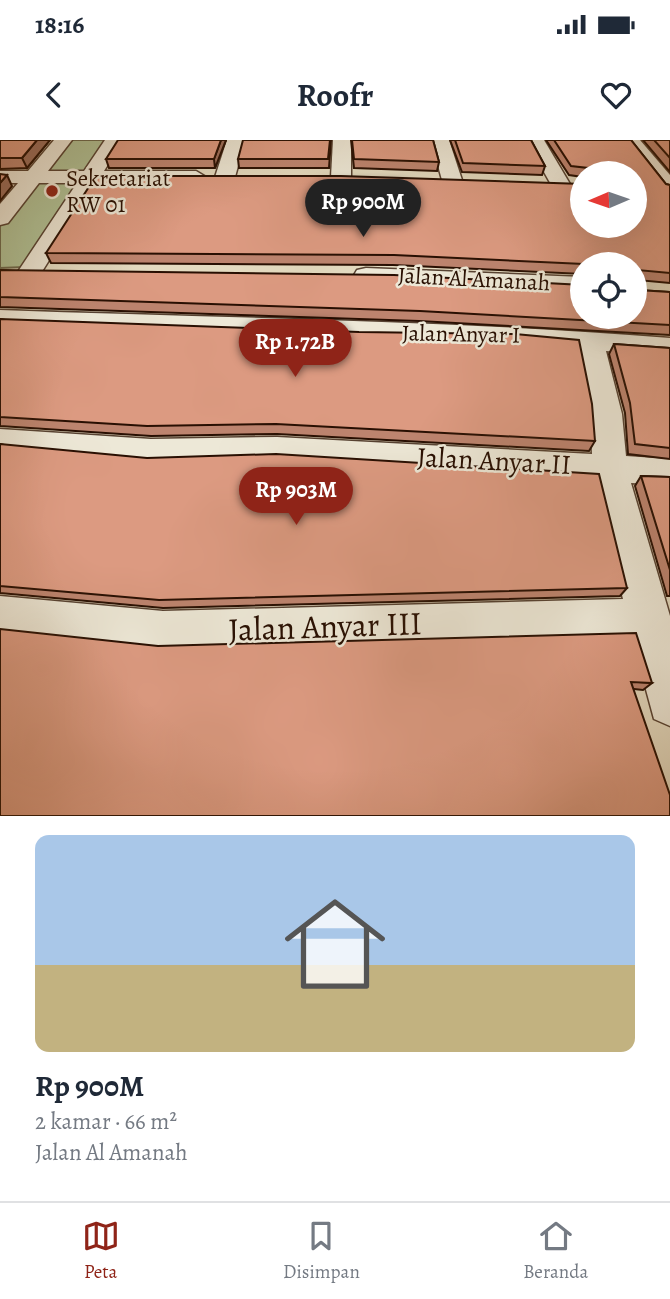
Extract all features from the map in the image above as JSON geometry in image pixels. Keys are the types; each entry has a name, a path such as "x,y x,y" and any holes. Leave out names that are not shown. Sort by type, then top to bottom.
{"street":[{"path":"0,218 63,140"},
{"path":"56,273 19,273 91,176 114,140"},
{"path":"225,177 236,140"},
{"path":"315,177 348,178 342,140"},
{"path":"425,180 459,181 440,140"},
{"path":"535,140 560,184"},
{"path":"630,140 670,188"},
{"path":"0,177 251,177"},
{"path":"533,183 570,184"},
{"path":"648,188 670,188"},
{"name":"Jalan Al Amanah","path":"339,275 462,277 570,284"},
{"name":"Jalan Anyar I","path":"0,318 359,332 512,334 670,347"},
{"name":"Jalan Anyar II","path":"590,341 606,414 610,469 670,703"},
{"name":"Jalan Anyar II","path":"0,442 151,452 289,450 610,469"},
{"path":"610,469 670,472"},
{"name":"Jalan Anyar III","path":"0,616 163,631 650,618"}],"green space":[{"path":"64,140 110,140 26,267 0,268 0,222"}],"building":[{"path":"0,140 37,140 22,158 0,158"},
{"path":"118,140 221,140 214,159 106,159"},
{"path":"243,140 330,140 328,159 238,159"},
{"path":"352,140 433,140 439,162 354,159"},
{"path":"455,140 531,140 545,166 463,163"},
{"path":"554,140 631,140 648,161 570,161 570,164"},
{"path":"654,140 670,140 670,158"},
{"path":"648,161 666,184 670,185 670,273 647,271 647,252 570,252 570,263 394,255 46,253 96,176 341,176 570,184 570,238 648,238"},
{"path":"0,174 7,175 0,183"},
{"path":"0,270 394,275 570,284 570,319 420,311 0,297"},
{"path":"647,291 670,292 670,325 647,324"},
{"path":"0,319 359,332 515,334 579,340 592,404 595,441 276,424 147,426 0,417"},
{"path":"614,344 670,348 670,448 635,444 630,403"},
{"path":"0,444 147,458 276,454 599,474 627,588 159,600 0,586"},
{"path":"641,476 670,477 670,570"},
{"path":"0,629 158,646 636,633 652,683 631,682 670,795 670,816 0,816"}],"place":[{"name":"Sekretariat RW 01","path":"52,191"}]}
